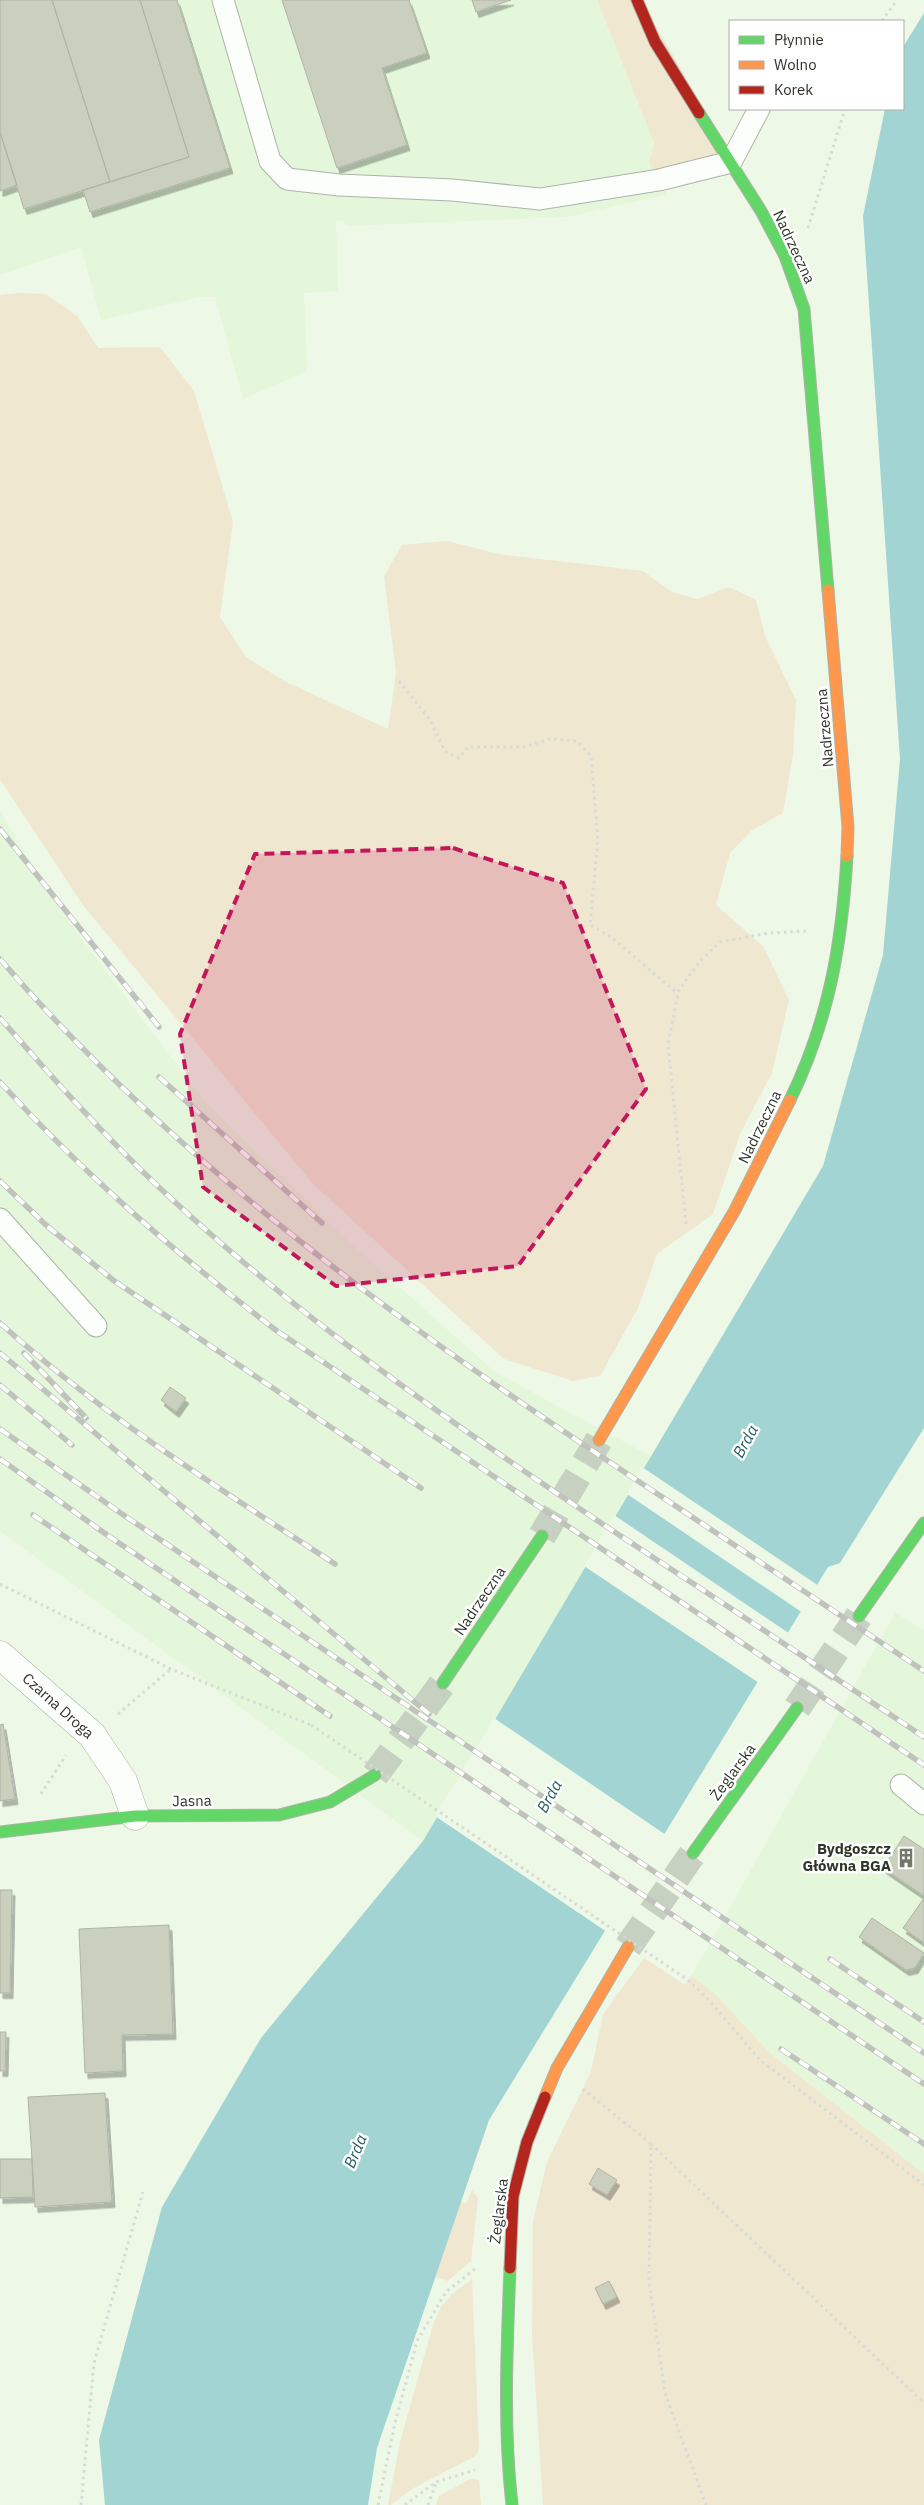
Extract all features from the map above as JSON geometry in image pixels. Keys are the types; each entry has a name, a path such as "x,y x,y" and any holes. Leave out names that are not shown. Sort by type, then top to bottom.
{"street":[{"name":"Nadrzeczna","path":"599,1440 735,1210 801,1077 830,995 844,909 848,827 804,310 793,276 761,211 655,42 637,0"},
{"path":"858,1616 924,1522"},
{"name":"Nadrzeczna","path":"443,1683 542,1536"},
{"name":"Czarna Droga","path":"0,1655 81,1742 123,1781 135,1816"},
{"name":"Żeglarska","path":"693,1853 797,1708"},
{"name":"Jasna","path":"0,1832 135,1816 300,1812 317,1808 341,1798 375,1775"},
{"name":"Żeglarska","path":"512,2505 507,2460 506,2362 513,2196 527,2142 557,2068 628,1947"}],"lane":[{"path":"223,0 270,161 287,179 339,185 452,190 540,199 659,180 731,162 758,110"},
{"path":"0,1219 96,1326"},
{"path":"901,1785 924,1804"}],"path":[{"path":"883,20 897,0"},
{"path":"793,276 845,110"},
{"path":"399,681 430,720 445,751 459,758 468,747 524,747 550,739 577,741 591,756 598,840 590,925 610,936 678,994"},
{"path":"692,1282 668,1044 678,994 700,961 720,942 769,932 841,929"},
{"path":"0,1584 171,1669 311,1724 688,1980 708,1998 760,2060 924,2185"},
{"path":"35,1802 81,1742 171,1669"},
{"path":"557,2068 651,2144 924,2404"},
{"path":"651,2144 649,2281 665,2394 706,2505"},
{"path":"81,2505 94,2363 143,2192"},
{"path":"378,2505 395,2423 417,2341 446,2292 471,2272"},
{"path":"405,2505 436,2482 507,2460"},
{"path":"428,2505 436,2482"}],"highlighted area":[{"path":"453,848 563,883 646,1089 518,1266 336,1286 203,1187 180,1034 255,854"}],"shaded area":[{"path":"0,0 597,0 654,143 649,163 667,194 567,217 347,226 342,220 336,221 338,291 304,293 307,371 243,399 215,297 200,297 101,320 81,247 0,275"},
{"path":"597,0 641,0 733,159 656,176 649,163 654,143"},
{"path":"19,293 46,294 77,316 98,348 160,347 194,391 233,522 220,617 246,657 286,682 388,729 396,672 384,576 402,545 447,541 498,554 643,571 672,592 697,599 729,587 756,600 765,636 796,700 793,755 783,813 752,830 730,853 716,905 763,946 789,1000 772,1073 740,1134 713,1214 657,1254 638,1308 600,1376 573,1381 504,1359 313,1184 82,904 0,779 0,295"},
{"path":"0,811 60,910 205,1102 359,1251 495,1372 652,1457 423,1841 0,1531"},
{"path":"895,1613 924,1630 924,2174 771,2054 716,1995 692,1975"},
{"path":"644,1958 685,1985 692,1975 716,1995 771,2054 924,2174 924,2505 543,2505 532,2333 533,2221 547,2162 591,2072 603,2014"},
{"path":"472,2190 478,2198 471,2261 448,2281 431,2275 460,2201 466,2204"},
{"path":"472,2279 479,2447 477,2455 412,2489 391,2505 388,2505 400,2442 433,2325 441,2307 451,2295"},
{"path":"472,2478 479,2480 481,2505 436,2505 439,2496"}],"water":[{"name":"Brda","path":"924,13 924,1428 840,1563 828,1567 489,2120 377,2448 368,2505 105,2505 99,2440 162,2207 261,2038 423,1841 823,1166 883,955 900,759 863,216 885,110 904,110 904,45"}],"pier":[{"path":"642,1467 819,1586 803,1613 627,1494"},
{"path":"614,1515 790,1634 759,1683 584,1566"},
{"path":"494,1718 666,1835 607,1932 435,1816"}],"building":[{"path":"0,0 52,0 110,182 24,209 0,132"},
{"path":"52,0 140,0 189,157 110,182"},
{"path":"140,0 177,0 230,168 90,212 83,190 189,157"},
{"path":"282,0 409,0 427,53 382,68 407,145 337,168"},
{"path":"472,0 511,0 476,12"},
{"path":"0,132 17,185 0,191"},
{"path":"170,1387 186,1398 176,1412 161,1400"},
{"path":"3,1724 15,1799 0,1801 0,1725"},
{"name":"Bydgoszcz Główna BGA","path":"904,1836 924,1849 924,1896 883,1868"},
{"path":"0,1890 12,1890 10,1993 0,1993"},
{"name":"Bydgoszcz Główna BGA","path":"924,1898 924,1943 903,1928"},
{"path":"872,1918 924,1953 915,1968 906,1970 859,1937"},
{"path":"169,1925 173,2034 122,2035 123,2071 85,2073 79,1929"},
{"path":"0,2032 6,2032 5,2071 0,2071"},
{"path":"105,2093 112,2202 35,2207 28,2097"},
{"path":"0,2159 32,2159 33,2197 0,2198"},
{"path":"598,2168 617,2180 607,2195 589,2184"},
{"path":"609,2281 617,2297 603,2304 595,2288"}],"tunnel":[{"path":"542,1536 599,1440"},
{"path":"797,1708 859,1616"},
{"path":"375,1775 443,1683"},
{"path":"628,1947 693,1853"}],"railway":[{"path":"0,829 159,1027"},
{"path":"0,959 70,1035 143,1107 220,1176 300,1241 381,1303 550,1422 924,1671"},
{"path":"0,1018 79,1106 141,1170 213,1237 321,1325 489,1447 924,1737"},
{"path":"159,1077 322,1223"},
{"path":"0,1082 98,1182 204,1273 277,1331 924,1765"},
{"path":"0,1181 47,1226 113,1280 421,1488"},
{"path":"0,1323 39,1357 121,1420 335,1564"},
{"path":"0,1353 429,1714"},
{"path":"24,1353 86,1418"},
{"path":"0,1385 72,1445"},
{"path":"0,1429 122,1514 924,2053"},
{"path":"0,1459 110,1537 924,2084"},
{"path":"33,1515 330,1716"},
{"path":"830,1959 924,2022"},
{"path":"781,2049 924,2144"}],"traffic: fast":[{"path":"699,113 761,211 785,256 804,309 828,590"},
{"path":"790,1100 815,1040 824,1011 837,951 847,856"},
{"path":"859,1616 924,1523"},
{"path":"443,1683 542,1536"},
{"path":"693,1853 797,1708"},
{"path":"0,1832 135,1816 279,1815 330,1802 375,1775"},
{"path":"510,2268 507,2446 512,2505"}],"traffic: slow":[{"path":"828,590 848,827 847,856"},
{"path":"599,1440 735,1210 790,1100"},
{"path":"545,2097 557,2068 628,1947"}],"traffic: jam":[{"path":"637,0 655,42 699,113"},
{"path":"510,2268 513,2196 527,2142 545,2097"}],"place":[{"name":"Bydgoszcz Główna BGA","path":"906,1858"}]}
